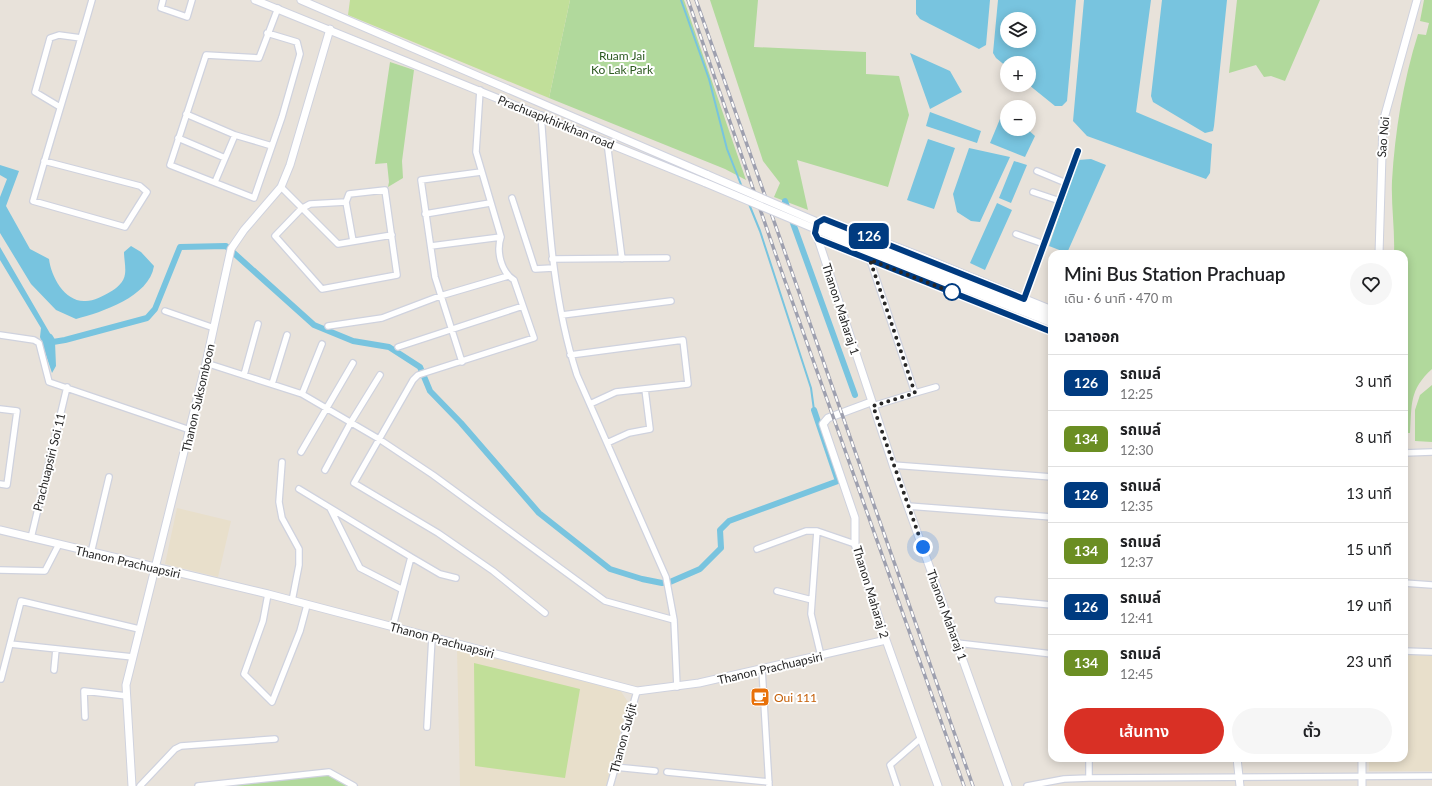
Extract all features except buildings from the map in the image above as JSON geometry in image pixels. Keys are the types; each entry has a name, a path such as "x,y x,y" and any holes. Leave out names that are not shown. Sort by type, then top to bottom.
{"street":[{"path":"44,161 140,186 147,192 125,227 33,201 44,161 92,0"},
{"path":"163,0 161,8 187,17 192,0"},
{"name":"Prachuapkhirikhan road","path":"256,0 706,183 858,243"},
{"name":"Prachuapkhirikhan road","path":"301,0 708,175 858,243"},
{"name":"Sao Noi","path":"1379,250 1383,122 1417,0"},
{"path":"267,33 297,42 300,54 282,117 254,198 170,165 206,55 259,58 267,33 278,8"},
{"name":"Thanon Suksomboon","path":"132,786 126,685 139,629 157,568 232,249 244,230 281,187 290,165 330,29"},
{"path":"60,107 35,92 50,38 59,35 81,38"},
{"path":"480,90 476,152 501,236 499,243 501,263 508,276 514,280 534,338 418,375 412,380 354,483 438,533 493,571 545,613"},
{"path":"186,114 235,135 272,146"},
{"path":"541,116 553,268 570,355 577,375 666,577 674,620 677,687"},
{"path":"215,182 235,135"},
{"path":"178,138 225,158"},
{"path":"607,142 622,259"},
{"path":"1024,299 1078,151"},
{"path":"1038,171 1066,183"},
{"path":"462,362 434,277 421,180 481,172"},
{"path":"281,187 301,209 338,244 392,235"},
{"path":"346,202 310,204 301,209 275,236 322,289 397,275 385,190 349,194 346,202 353,242"},
{"path":"1033,192 1060,201"},
{"path":"512,198 535,269 553,268"},
{"path":"425,214 490,203"},
{"path":"1048,308 824,219 817,223 815,233 818,239 1048,330"},
{"path":"1016,234 1044,244"},
{"path":"431,246 501,236"},
{"name":"Thanon Maharaj 1","path":"818,239 893,465 1008,786"},
{"path":"858,243 1048,316"},
{"path":"858,243 1048,321"},
{"path":"552,259 667,258"},
{"path":"870,260 915,393"},
{"path":"328,326 382,318 440,296 508,276"},
{"path":"562,315 671,302"},
{"path":"398,347 523,306"},
{"path":"165,311 214,328"},
{"path":"244,376 250,359 258,324"},
{"path":"0,335 34,340 39,343 49,382 190,430"},
{"path":"272,384 287,335"},
{"path":"570,355 683,340 688,384 616,392 590,404"},
{"path":"302,394 322,344"},
{"path":"206,363 302,394 379,439 433,475 605,601 674,620"},
{"path":"301,452 325,407 352,363"},
{"path":"326,470 351,422 380,376"},
{"name":"Prachuapsiri Soi 11","path":"31,538 67,387"},
{"path":"872,404 936,387"},
{"path":"607,442 629,433 650,429 645,389"},
{"name":"Thanon Maharaj 2","path":"872,404 828,418 824,424 855,518 855,544 886,640 938,786"},
{"path":"0,409 17,411 8,485 0,484"},
{"path":"1408,450 1412,452"},
{"path":"1408,452 1432,452"},
{"path":"282,462 279,502 282,518 299,549 299,565 292,601"},
{"path":"893,465 1048,477"},
{"path":"91,553 109,477"},
{"path":"299,489 410,557 440,574 456,578"},
{"path":"908,506 1048,517"},
{"path":"330,508 360,568 401,589"},
{"name":"Thanon Prachuapsiri","path":"0,530 58,546 268,594 637,691 677,687 762,670 886,640"},
{"path":"757,549 806,531 817,531 855,544"},
{"path":"817,531 811,614 821,656"},
{"path":"0,570 45,571 58,546"},
{"path":"393,626 410,557"},
{"path":"1408,584 1432,585"},
{"path":"777,591 812,600"},
{"path":"268,594 264,621 244,674 272,702 300,631 307,605"},
{"path":"998,600 1048,605"},
{"path":"1,679 21,601 139,629"},
{"path":"427,727 432,637"},
{"path":"957,643 1048,654"},
{"path":"10,644 132,657"},
{"path":"54,670 56,649"},
{"path":"1408,651 1432,652"},
{"path":"667,772 769,784 762,670"},
{"path":"85,717 84,691 127,696"},
{"name":"Thanon Sukjit","path":"610,786 637,691"},
{"path":"897,786 890,765 921,738"},
{"path":"140,786 175,749 181,746 275,739"},
{"path":"1089,762 1089,778"},
{"path":"1237,762 1240,786"},
{"path":"1362,762 1362,786"},
{"path":"615,766 655,771"},
{"path":"198,786 329,772 354,786"},
{"path":"1027,786 1064,779 1089,778 1432,776"}],"shaded area":[{"path":"177,508 231,521 218,577 165,564"},
{"path":"457,649 620,690 628,702 607,786 460,786"},
{"path":"1408,655 1432,656 1432,771 1369,771 1369,762 1408,762"}],"green space":[{"path":"350,0 570,0 549,98 348,15"},
{"name":"Ruam Jai Ko Lak Park","path":"570,0 684,0 746,180 725,169 549,98"},
{"path":"710,0 758,0 754,47 866,52 866,74 899,76 909,115 888,187 797,160 808,210 774,197 780,183 763,161"},
{"path":"1237,0 1320,0 1285,81 1271,76 1264,77 1256,65 1229,73"},
{"path":"1424,0 1432,0 1432,369 1415,391 1412,406 1410,433 1408,433 1408,250 1394,250 1392,181 1395,144 1408,70 1418,34 1426,35 1429,23 1420,21"},
{"path":"390,62 414,70 402,161 403,178 388,187 389,182 387,163 375,164"},
{"path":"1432,385 1432,442 1415,441 1415,410 1420,395"},
{"path":"474,663 580,689 565,778 475,766"},
{"path":"328,775 349,786 224,786 224,785"}],"water":[{"path":"916,0 990,0 986,45 979,49 920,19 916,14"},
{"path":"998,0 1076,0 1067,101 1062,106 1055,106 1036,91 1036,56 1000,56 1000,61 993,53"},
{"path":"1084,0 1151,0 1136,112 1212,144 1210,173 1206,179 1087,136 1073,121"},
{"path":"1162,0 1227,0 1213,131 1205,133 1153,102 1151,96"},
{"path":"910,53 950,71 962,92 930,109"},
{"path":"930,112 981,131 977,143 926,126"},
{"path":"1000,119 1000,136 1035,136 1025,157 990,143"},
{"path":"928,139 955,148 934,209 907,200"},
{"path":"969,148 1010,157 980,222 971,221 957,212 953,194"},
{"path":"1091,159 1106,165 1068,250 1059,250 1049,246 1078,160"},
{"path":"1014,161 1027,165 1011,203 999,198"},
{"path":"0,165 19,171 6,206 30,249 49,259 52,273 60,286 70,297 77,300 90,301 113,290 123,280 125,274 124,252 131,246 141,252 154,266 150,277 143,286 134,295 123,302 76,319 56,310 31,284 0,233 0,197 7,179 0,175"},
{"path":"997,203 1012,210 985,270 970,263"},
{"path":"0,247 55,342 56,366 52,373 40,337 41,328 0,260"}],"waterway":[{"path":"681,0 709,79 727,149 742,187"},
{"path":"785,201 855,395"},
{"path":"749,204 760,231 811,388 814,410"},
{"path":"50,337 53,342 65,340 147,318 155,309 180,247 226,246 314,325 353,341 389,347 420,367 430,391 461,423 539,513 610,569 642,579 662,583 670,582 700,569 721,548 720,530 729,521 838,481 814,410"}],"railway":[{"path":"688,0 779,264 964,786"},
{"path":"696,0 973,786"}],"bus line":[{"name":"126","path":"1048,330 818,239 815,233 816,227 817,223 824,219 920,256 1024,299 1078,151"}],"place":[{"name":"Oui 111","path":"760,697"}],"route":[{"path":"923,547 873,406 915,393 870,260 954,293 952,292"}]}
